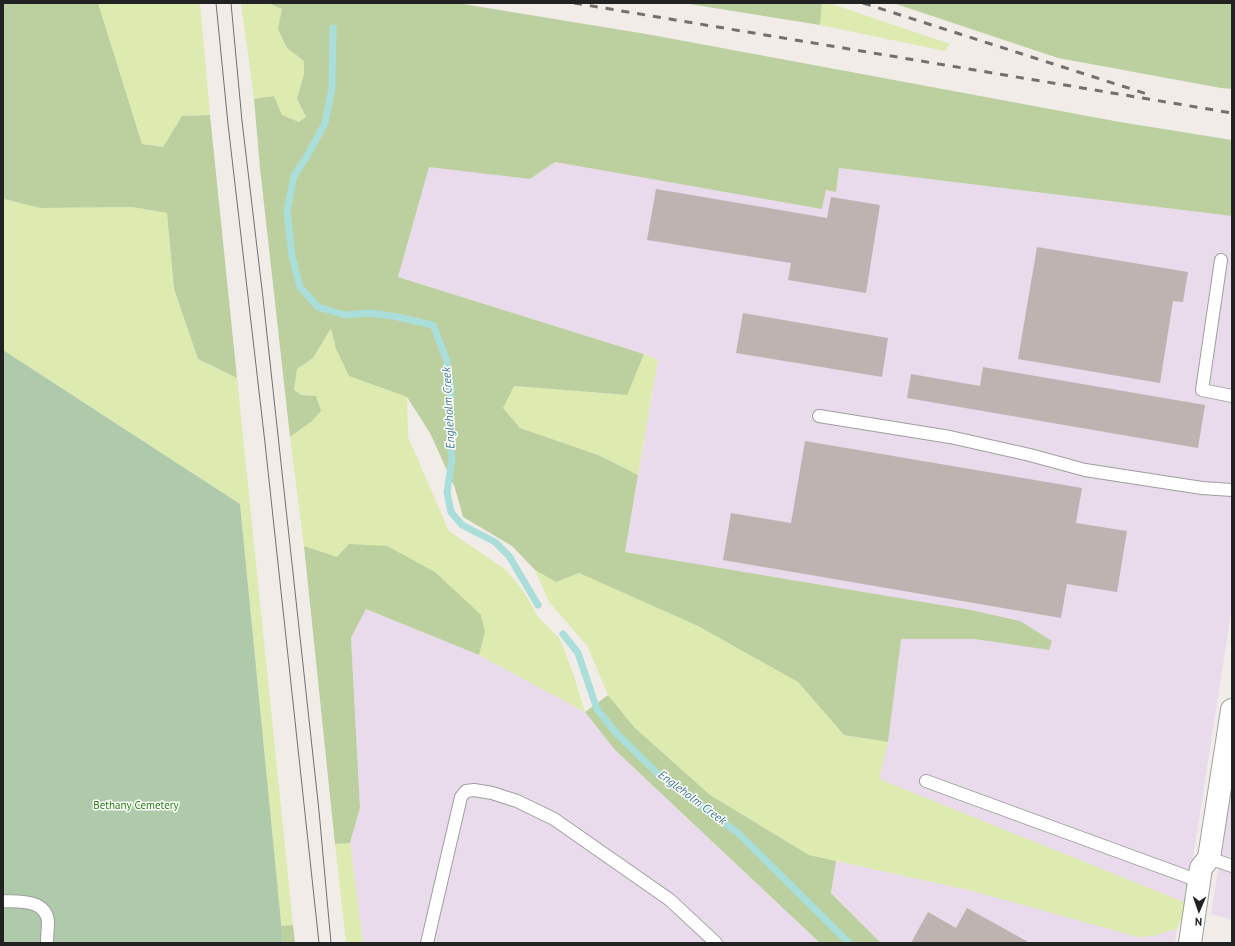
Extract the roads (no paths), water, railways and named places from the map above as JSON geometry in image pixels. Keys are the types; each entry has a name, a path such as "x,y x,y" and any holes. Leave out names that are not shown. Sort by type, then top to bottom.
{"street":[{"path":"1190,943 1201,868 1209,858 1232,710"}],"lane":[{"path":"1221,260 1202,390 1232,396"},
{"path":"819,416 950,437 1030,455 1085,470 1202,488 1232,490"},
{"path":"926,781 1200,881"},
{"path":"427,943 461,797 466,791 474,790 517,801 554,819 670,900 716,943"},
{"path":"1209,858 1232,866"},
{"path":"3,901 32,902 43,909 48,919 47,943"}],"waterway":[{"name":"Engleholm Creek","path":"333,28 332,88 325,123 294,176 287,211 292,256 300,287 318,307 345,315 370,313 398,317 433,325 446,358 451,390 449,422 452,459 447,492 451,512 462,525 495,542 509,556 538,605"},
{"name":"Engleholm Creek","path":"563,634 578,653 597,709 616,733 658,774 738,833 849,943"}],"tram line":[{"path":"216,3 228,124 265,443 319,943"},
{"path":"231,3 242,121 263,298 319,811 331,943"}],"railway":[{"path":"574,3 1232,113"},
{"path":"863,3 1147,94"}],"park label":[{"name":"Bethany Cemetery","path":"136,806"}]}
